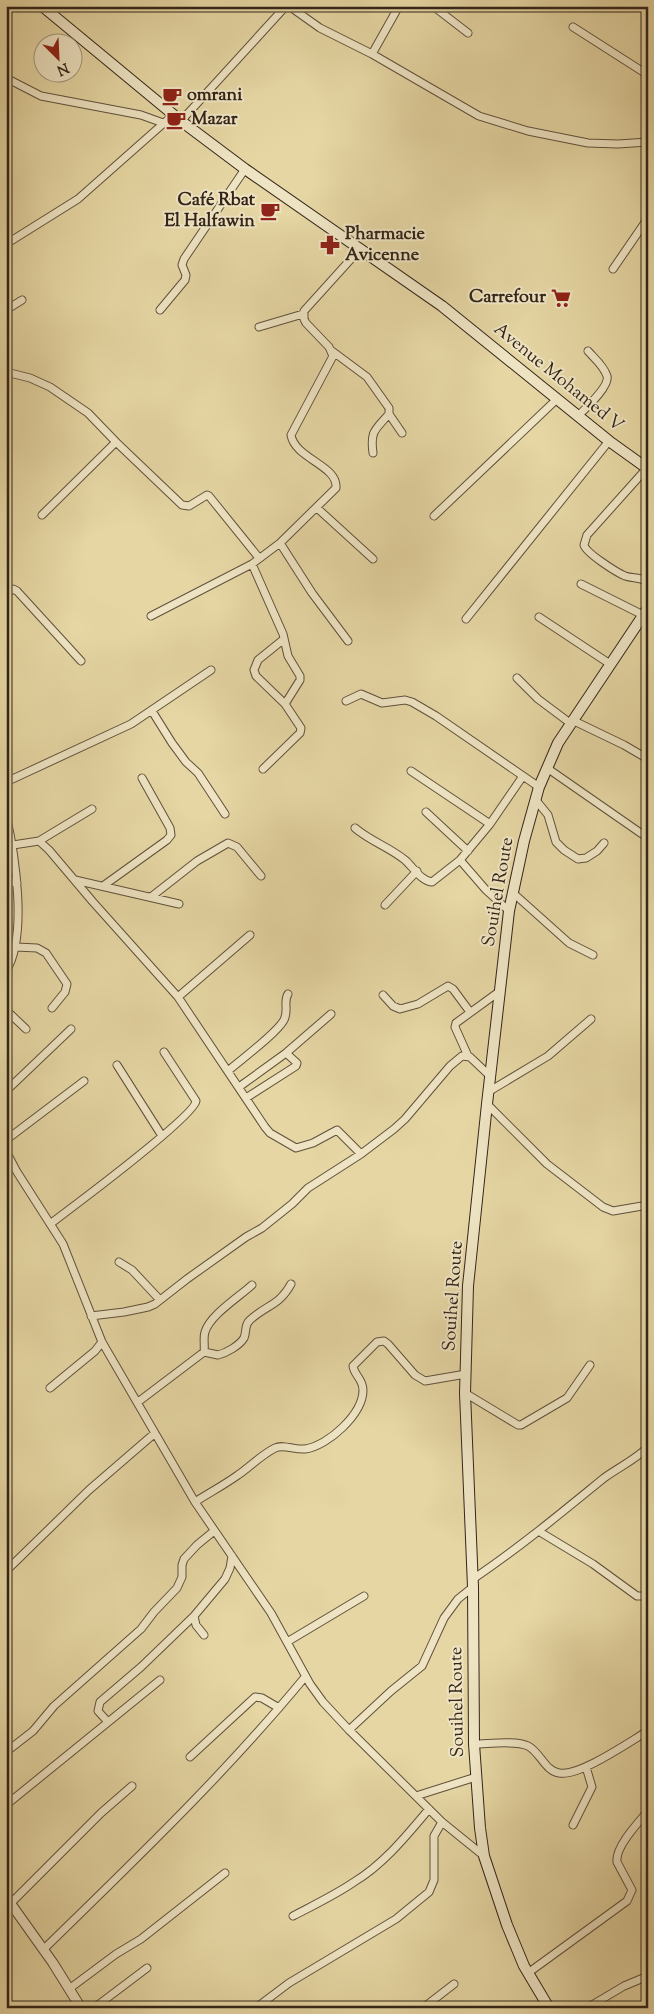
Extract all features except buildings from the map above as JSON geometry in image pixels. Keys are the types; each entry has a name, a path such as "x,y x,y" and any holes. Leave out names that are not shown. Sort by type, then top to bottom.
{"main road":[{"name":"Avenue Mohamed V","path":"42,6 177,118 245,169 442,306 609,441 647,468"},
{"name":"Souihel Route","path":"549,2008 528,1973 510,1933 484,1856 474,1744 473,1583 465,1393 468,1286 509,911 535,800 558,742 646,612"}],"street":[{"path":"6,244 78,199 166,124 177,118 288,6 320,28 372,54 469,111 497,122 528,131 588,143 648,142"},
{"path":"372,54 399,6"},
{"path":"433,6 468,33"},
{"path":"573,27 648,75"},
{"path":"6,78 41,96 141,115 166,124"},
{"path":"160,310 185,280 186,274 182,264 245,169"},
{"path":"613,269 648,218"},
{"path":"259,327 303,314 360,249"},
{"path":"6,310 22,300"},
{"path":"303,314 306,323 332,351 371,381 389,408 389,414 402,433"},
{"path":"151,616 252,564 280,543 334,492 337,483 330,474 299,450 294,444 291,434 329,365 333,356 332,351"},
{"path":"578,416 607,384 607,376 601,365 588,351"},
{"path":"6,372 30,378 50,386 88,413 182,505 189,506 203,496 210,496 259,558"},
{"path":"434,516 557,399"},
{"path":"373,453 371,438 375,430 389,414"},
{"path":"466,619 609,441"},
{"path":"42,515 116,442"},
{"path":"647,468 587,535 584,545 588,552 625,576 636,576 648,582"},
{"path":"318,508 373,560"},
{"path":"280,543 312,592 348,641"},
{"path":"252,564 284,638 288,656 300,676 300,680 285,704"},
{"path":"581,584 646,612"},
{"path":"6,594 13,589 17,591 81,661"},
{"path":"539,617 610,664"},
{"path":"264,769 301,731 285,704 256,676 254,670 258,660 284,638"},
{"path":"6,782 116,732 152,711 211,670"},
{"path":"517,678 538,699 571,721 624,745 648,759"},
{"path":"346,701 361,694 382,703 405,700 412,702 436,716 539,787"},
{"path":"152,711 172,743 186,762 198,773 225,814"},
{"path":"547,768 642,834"},
{"path":"411,771 490,824"},
{"path":"355,828 368,838 376,840 397,854 426,881 432,882 460,860 468,851 490,824 523,776"},
{"path":"103,886 167,840 171,834 170,828 142,778"},
{"path":"535,800 548,815 556,842 578,859 586,858 597,851 604,843"},
{"path":"13,845 39,841 92,809"},
{"path":"426,812 468,851"},
{"path":"6,815 13,845 17,883 16,947 13,959 6,971"},
{"path":"39,841 178,997 270,1133 296,1148 313,1143 337,1130 361,1154"},
{"path":"150,898 197,862 228,843 237,847 261,876"},
{"path":"460,860 486,890 509,911"},
{"path":"385,905 416,871"},
{"path":"75,880 179,904"},
{"path":"6,881 17,883"},
{"path":"512,892 569,943 593,955"},
{"path":"178,997 250,936"},
{"path":"16,947 37,948 46,953 68,984 65,992 52,1008"},
{"path":"383,995 393,1006 400,1009 418,1004 448,986 453,989 470,1012"},
{"path":"490,1076 468,1056 455,1026 459,1020 500,991"},
{"path":"229,1070 279,1027 287,1014 285,998 288,994"},
{"path":"6,1010 26,1030"},
{"path":"239,1087 286,1053 331,1014"},
{"path":"488,1092 548,1056 591,1019"},
{"path":"6,1092 71,1029"},
{"path":"50,1224 162,1136 196,1104 164,1052"},
{"path":"246,1098 296,1066 296,1063 286,1053"},
{"path":"91,1316 148,1307 160,1300 246,1237 262,1228 292,1204 308,1188 361,1154 405,1119 450,1066 462,1056 468,1056"},
{"path":"116,1066 162,1136"},
{"path":"6,1140 84,1082"},
{"path":"487,1104 547,1164 603,1207 613,1211 648,1206"},
{"path":"6,1151 63,1244 102,1342 195,1502 271,1613 316,1694 349,1730 442,1822 484,1856"},
{"path":"119,1262 132,1270 160,1300"},
{"path":"138,1402 204,1352 218,1355 236,1345 244,1338 249,1320 279,1301 291,1284"},
{"path":"204,1352 204,1335 208,1326 215,1317 252,1285"},
{"path":"195,1502 237,1476 275,1448 283,1446 294,1449 310,1448 329,1438 351,1418 359,1406 363,1384 353,1366 377,1342 384,1341 388,1344 420,1379 425,1381 466,1374"},
{"path":"50,1388 95,1351 102,1342"},
{"path":"465,1393 521,1425 567,1398 590,1366"},
{"path":"6,1571 89,1490 155,1433"},
{"path":"349,1730 391,1691 422,1666 444,1618 473,1583 540,1532 610,1474 639,1456 648,1447"},
{"path":"6,1752 33,1731 54,1706 142,1629 154,1612 177,1588 182,1577 184,1559 214,1531"},
{"path":"540,1532 593,1564 637,1596 648,1596"},
{"path":"108,1722 98,1711 100,1702 141,1667 194,1616 225,1579 232,1556"},
{"path":"287,1642 364,1596"},
{"path":"194,1616 196,1625 204,1635"},
{"path":"44,1949 170,1826 260,1731 305,1677"},
{"path":"6,1805 160,1680"},
{"path":"190,1757 255,1697 262,1698 279,1708"},
{"path":"474,1744 525,1745 558,1773 575,1772 648,1731"},
{"path":"573,1825 591,1790 592,1783 586,1767"},
{"path":"416,1796 476,1777"},
{"path":"81,2008 44,1949 8,1900 132,1786"},
{"path":"293,1916 353,1883 369,1871 403,1840 429,1809"},
{"path":"528,1973 603,1920 630,1898 632,1890 617,1862 617,1857 628,1837 648,1811"},
{"path":"256,2008 289,1984 396,1919 429,1892 434,1880 434,1836 442,1822"},
{"path":"70,1989 116,1954 140,1939 225,1873"},
{"path":"94,2008 147,1968"},
{"path":"587,2008 624,1986 648,1976"},
{"path":"423,2008 454,1984"}],"place":[{"name":"omrani","path":"172,96"},
{"name":"Mazar","path":"176,120"},
{"name":"Café Rbat El Halfawin","path":"270,211"},
{"name":"Pharmacie Avicenne","path":"330,245"},
{"name":"Carrefour","path":"561,298"}]}
